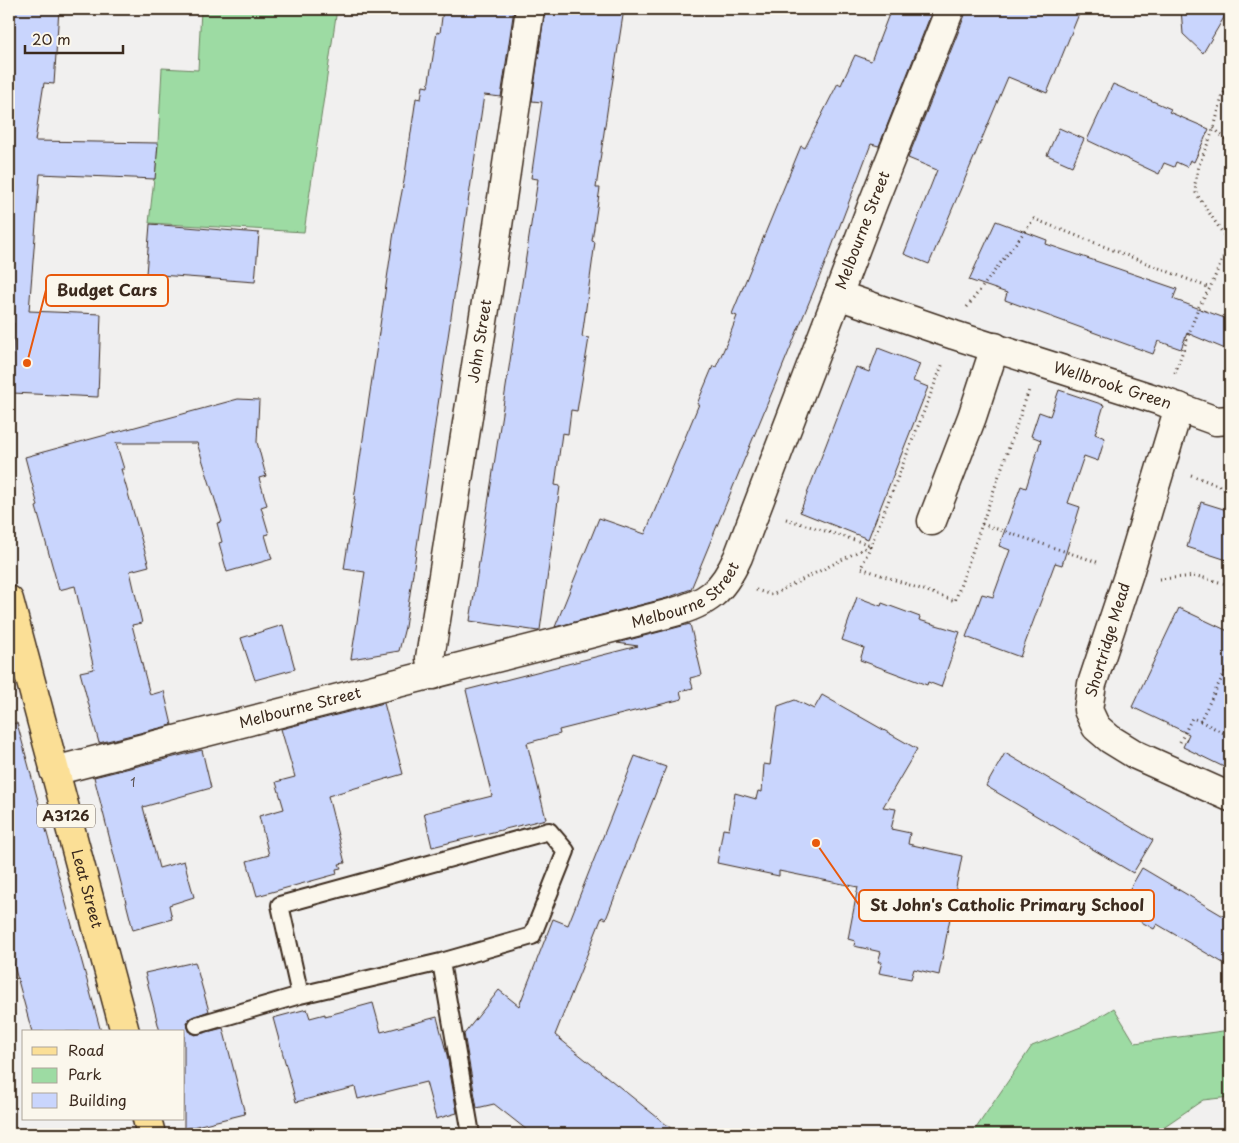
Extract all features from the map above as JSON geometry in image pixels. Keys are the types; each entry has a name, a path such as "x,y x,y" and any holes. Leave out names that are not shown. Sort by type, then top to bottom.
{"main road":[{"name":"Leat Street","path":"9,600 124,1030"},
{"path":"147,1120 151,1134"}],"street":[{"name":"John Street","path":"433,675 430,658 498,229 530,9"},
{"name":"Melbourne Street","path":"54,771 694,607 714,594 729,578 738,556 950,9"},
{"name":"Wellbrook Green","path":"838,296 1172,404 1216,421 1230,420"},
{"path":"932,521 972,417 995,347"},
{"name":"Shortridge Mead","path":"1172,404 1161,465 1129,573 1092,684 1088,710 1096,727 1110,739 1136,754 1230,797"}],"lane":[{"path":"197,1024 300,995 441,962 532,936 566,851 549,831 280,905 300,995"},
{"path":"441,962 471,1134"}],"path":[{"path":"1172,404 1198,308 1210,288 1228,246 1226,238 1196,194 1195,184 1199,165 1214,128 1222,97 1230,81"},
{"path":"1214,128 1230,144"},
{"path":"750,588 772,595 871,545 962,313 1034,219 1210,288"},
{"path":"1161,465 1230,490"},
{"path":"982,524 1129,573 1160,580 1197,576 1230,586"},
{"path":"1200,721 1230,662"},
{"path":"1167,768 1192,718 1230,736"}],"green space":[{"path":"201,9 337,9 304,232 149,223 158,143 162,68 198,70"},
{"path":"1114,1008 1135,1043 1230,1030 1230,1097 1203,1100 1153,1134 972,1134 1032,1046 1086,1025"}],"building":[{"path":"9,9 59,9 54,84 44,83 35,141 158,143 155,179 40,174 29,311 101,314 98,397 12,393 14,323 9,323"},
{"path":"443,9 514,9 501,97 484,95 405,627 399,651 351,659 365,572 344,569 416,98 421,99 423,86 428,87 437,32 440,33"},
{"path":"545,9 624,9 596,188 600,188 592,241 595,242 582,337 589,338 577,411 571,410 568,434 562,433 555,485 560,486 540,630 538,631 470,621 538,179 531,178 542,102 532,101"},
{"path":"891,9 933,9 879,146 871,144 831,249 691,589 667,598 555,627 599,518 645,534 713,366 716,367 728,340 737,316 732,314 801,146 805,148 838,83 841,85 855,55 871,61"},
{"path":"965,9 1081,9 1047,93 1008,77 929,264 904,254 937,170 908,158 965,15"},
{"path":"1181,9 1229,9 1203,53 1183,34"},
{"path":"1113,84 1171,109 1169,112 1209,129 1194,162 1190,160 1187,167 1176,162 1174,167 1164,163 1159,174 1087,140"},
{"path":"1059,128 1084,139 1072,166 1047,155"},
{"path":"996,221 1047,240 1046,244 1177,289 1173,299 1230,320 1230,351 1187,333 1181,349 1158,341 1153,354 1005,300 1007,293 969,280"},
{"path":"150,224 259,233 255,282 146,274"},
{"path":"878,348 920,364 913,381 928,387 868,539 800,512 856,367 869,372"},
{"path":"1059,390 1104,405 1095,434 1105,438 1098,461 1084,456 1068,503 1080,507 1062,565 1055,563 1020,657 966,637 982,594 993,597 1010,550 999,546 1021,486 1026,488 1041,440 1031,436 1039,412 1050,416"},
{"path":"238,399 259,400 257,442 266,476 259,478 267,505 261,507 269,534 265,535 272,559 227,572 219,543 222,542 217,523 222,522 197,443 116,443 124,469 121,469 149,566 130,571 142,623 132,625 150,695 164,691 172,725 99,743 80,672 94,669 75,586 59,590 36,507 38,506 25,457"},
{"path":"1201,502 1230,511 1230,561 1187,547"},
{"path":"857,597 881,606 882,603 920,617 919,620 960,632 941,687 928,682 927,685 860,660 864,648 842,640"},
{"path":"1179,608 1230,632 1230,770 1183,747 1189,734 1132,707"},
{"path":"690,624 702,675 690,678 693,688 680,691 682,699 559,730 560,734 527,743 546,819 432,847 424,813 492,796 466,690 638,646 617,643"},
{"path":"283,625 295,669 255,680 241,638"},
{"path":"822,695 917,749 883,807 896,809 891,829 910,833 908,844 962,856 939,975 914,969 911,979 879,973 882,962 878,962 881,952 854,946 855,941 848,939 858,887 779,871 779,876 717,863 723,829 729,830 735,793 756,799 758,791 762,792 764,764 770,765 778,706 795,700 814,709"},
{"path":"384,703 403,774 328,796 345,863 339,864 341,868 336,869 337,874 257,896 247,861 269,855 259,816 284,809 276,782 295,777 281,729"},
{"path":"17,723 100,1030 31,1030 9,947 9,724"},
{"path":"202,750 211,788 143,807 159,868 184,861 194,897 169,905 172,919 133,930 94,777"},
{"path":"1005,753 1153,840 1133,873 986,786"},
{"path":"635,756 666,767 606,919 602,917 555,1035 678,1134 532,1134 494,1104 477,1108 464,1034 499,990 519,1006 553,919 568,925"},
{"path":"1142,868 1230,920 1230,967 1157,924 1154,929 1118,909"},
{"path":"195,962 209,1011 190,1018 187,1022 188,1028 190,1033 195,1035 223,1028 245,1114 184,1129 185,1030 159,1030 145,973"},
{"path":"373,1003 381,1032 437,1017 447,1055 457,1113 436,1119 426,1082 358,1099 355,1087 296,1102 273,1018 307,1009 310,1018 325,1014 325,1016"}],"place":[{"name":"Budget Cars","path":"27,363"},
{"name":"St John's Catholic Primary School","path":"816,843"}]}
